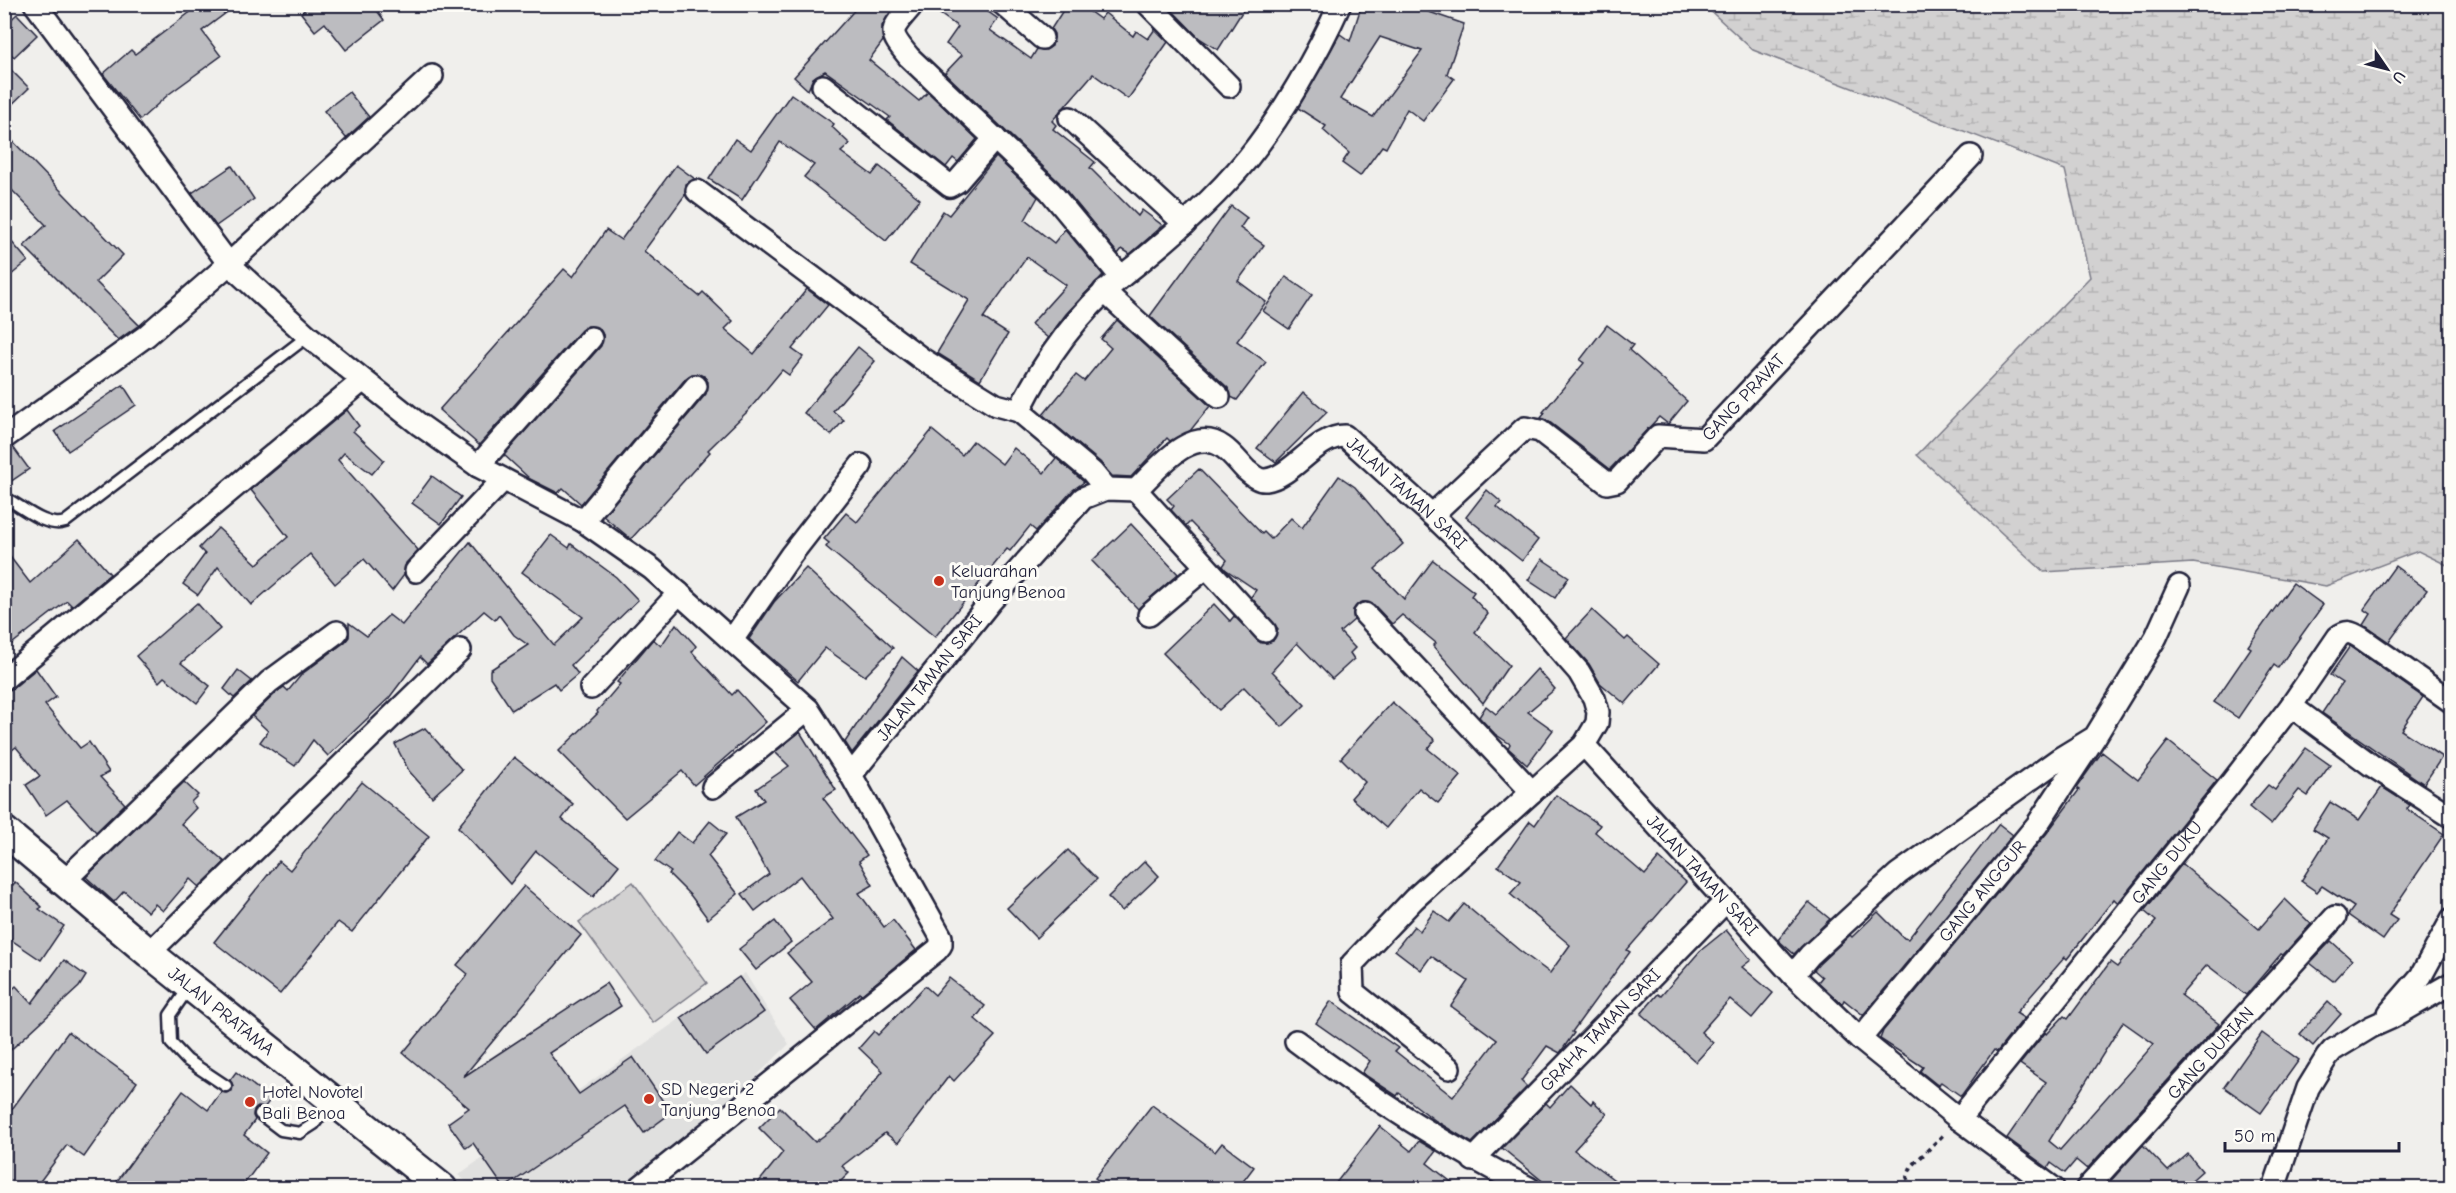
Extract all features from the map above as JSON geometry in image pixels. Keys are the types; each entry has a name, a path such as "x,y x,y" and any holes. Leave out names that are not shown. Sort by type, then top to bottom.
{"street":[{"path":"35,4 229,264 308,336 362,381 477,466 582,521 652,569 808,708 851,775 941,937 940,945 930,957 639,1188"},
{"path":"913,4 894,30 894,39 909,57 1050,191 1120,277"},
{"path":"1003,4 1042,38"},
{"path":"1148,4 1229,86"},
{"path":"1018,411 1032,384 1068,331 1104,291 1185,224 1248,157 1276,118 1329,29 1340,4"},
{"path":"4,438 146,336 229,264 432,76"},
{"path":"823,86 950,186 957,182 995,138"},
{"path":"1070,118 1185,224"},
{"name":"GANG PRAVAT","path":"1432,515 1525,428 1540,431 1607,483 1617,481 1658,436 1704,439 1971,156"},
{"path":"697,190 922,359 996,405 1018,411 1092,472 1106,489"},
{"path":"1104,291 1219,397"},
{"path":"477,466 591,338"},
{"path":"4,679 362,381"},
{"path":"582,521 696,386"},
{"name":"JALAN TAMAN SARI","path":"851,775 992,601 1083,498 1106,489 1136,490 1173,455 1194,442 1206,440 1223,447 1254,477 1269,480 1297,463 1326,440 1336,436 1345,436 1495,576 1579,672 1594,698 1598,712 1597,723 1584,745 1793,975 1860,1039 1959,1119 2053,1188"},
{"path":"732,640 791,555 861,465"},
{"path":"416,571 502,481"},
{"path":"1136,490 1265,631"},
{"path":"1149,615 1205,568"},
{"name":"GANG ANGGUR","path":"1860,1039 2037,825 2095,737 2156,637 2179,586"},
{"path":"591,688 679,593"},
{"path":"1365,614 1532,792"},
{"name":"GANG DUKU","path":"1959,1119 2291,706 2338,638 2349,631 2451,702"},
{"path":"63,882 269,682 337,632"},
{"path":"149,953 460,650"},
{"path":"2291,706 2371,765 2451,817"},
{"path":"713,787 808,708"},
{"path":"1793,975 1810,955 1898,874 2059,759 2095,737"},
{"path":"1449,1068 1353,992 1352,964 1414,899 1584,745"},
{"name":"JALAN PRATAMA","path":"4,831 149,953 442,1188"},
{"name":"GRAHA TAMAN SARI","path":"1473,1160 1726,901"},
{"name":"GANG DURIAN","path":"2087,1188 2334,917"},
{"path":"2380,1023 2421,975 2451,919"},
{"path":"2274,1188 2308,1088 2333,1050 2451,983"},
{"path":"1296,1041 1409,1121 1473,1160 1529,1188"}],"lane":[{"path":"9,500 49,523 57,525 65,522 308,336"},
{"path":"190,986 170,1015 171,1043 187,1060 226,1086"},
{"path":"260,1114 281,1130 300,1133 314,1124 333,1100"}],"path":[{"path":"1912,1188 1907,1177 1911,1167 1959,1119"},
{"path":"2440,1188 2451,1175"}],"shaded area":[{"name":"SD Negeri 2 Tanjung Benoa","path":"745,973 789,1044 678,1154 630,1188 475,1188 458,1175"}],"green space":[{"path":"1704,5 2451,5 2451,567 2418,551 2326,586 2193,563 2044,572 1917,455 2090,277 2065,170 1753,50"},
{"path":"633,882 707,983 653,1023 579,922"}],"building":[{"path":"201,4 238,4 202,31 221,56 169,94 140,120 103,74 131,50 135,54"},
{"path":"311,4 372,4 384,20 346,50 325,23 315,31 301,13"},
{"path":"860,4 896,4 882,26 883,41 869,60 919,101 928,92 977,139 958,162 953,158 946,167 887,120 890,117 825,71 813,78 808,90 794,77"},
{"path":"926,4 977,4 998,19 990,30 1031,59 1037,49 1046,50 1052,46 1054,34 1051,29 1067,4 1079,4 1100,19 1105,13 1133,36 1136,31 1148,39 1155,29 1168,42 1128,99 1093,74 1052,121 1056,125 1053,129 1095,162 1090,168 1138,216 1142,210 1162,225 1158,230 1130,254 1122,249 1118,254 1059,182 945,73 962,55 946,44 958,27"},
{"path":"1170,4 1247,4 1218,50 1199,38 1169,7"},
{"path":"1362,4 1406,4 1464,24 1447,74 1454,79 1423,121 1407,109 1386,148 1382,146 1360,176 1342,163 1349,153 1323,130 1326,126 1298,108 1340,34 1350,41","holes":["1380,37 1422,51 1373,117 1340,99"]},
{"path":"17,14 37,35 14,57 4,47 4,26"},
{"path":"4,63 29,88 4,112"},
{"path":"349,92 369,117 346,138 324,111"},
{"path":"791,94 834,124 832,127 850,144 841,152 872,175 879,166 920,199 886,241 804,177 814,165 780,142 742,200 709,179 735,139 751,150"},
{"path":"4,132 123,255 96,282 139,325 118,340 24,246 46,225 4,182"},
{"path":"996,157 1038,197 1025,220 1054,243 1065,229 1103,275 1066,314 1048,338 1031,324 1066,285 1027,257 983,318 1008,334 980,380 937,353 969,300 910,264 943,211 949,215"},
{"path":"676,165 695,179 686,184 685,195 644,251 699,296 703,292 733,321 725,329 754,354 807,289 828,305 792,349 803,357 789,375 782,370 748,411 708,450 710,452 631,539 603,516 706,394 708,382 704,376 692,374 686,378 581,504 563,488 558,493 530,479 504,455 601,346 603,335 599,328 588,326 581,330 479,445 439,410 564,269 573,277 606,230 621,240"},
{"path":"232,166 254,199 216,226 192,193"},
{"path":"1231,206 1247,218 1240,228 1264,245 1238,281 1266,302 1237,341 1266,362 1237,400 1231,397 1228,388 1150,316"},
{"path":"4,233 28,261 4,281"},
{"path":"1286,277 1312,295 1289,329 1263,311"},
{"path":"1117,320 1210,406 1190,431 1170,441 1167,438 1131,477 1112,476 1100,462 1043,415 1076,375 1084,381 1111,348 1101,339"},
{"path":"1607,325 1633,345 1629,350 1687,401 1668,424 1659,417 1610,469 1541,418 1545,413 1543,412 1584,363 1580,360"},
{"path":"858,347 875,361 833,411 844,420 831,435 804,413"},
{"path":"123,385 136,405 68,451 55,431"},
{"path":"1303,392 1327,412 1276,462 1257,448"},
{"path":"347,410 359,426 353,431 384,460 372,474 344,453 338,460 418,550 406,563 404,575 392,591 364,559 335,584 310,554 251,605 218,567 198,595 183,584 205,554 199,548 218,528 257,564 288,537 251,490"},
{"path":"932,430 962,455 973,441 1002,464 1014,448 1044,473 1056,458 1084,482 1073,490 1036,531 1030,526 1010,551 1007,549 935,637 826,547 829,543 824,539 846,513 857,522"},
{"path":"13,447 29,469 4,486 4,451"},
{"path":"1199,469 1262,534 1264,532 1271,539 1291,518 1302,528 1339,476 1355,487 1403,544 1375,569 1404,599 1433,560 1474,592 1471,596 1488,614 1475,632 1509,665 1483,703 1433,646 1436,643 1402,615 1392,624 1374,605 1363,602 1353,610 1354,620 1340,632 1355,648 1350,653 1354,659 1332,679 1297,643 1272,671 1305,705 1282,727 1244,687 1219,710 1163,653 1214,604 1230,621 1234,616 1261,643 1273,641 1278,629 1251,597 1256,590 1225,569 1223,566 1227,560 1190,522 1186,526 1171,510 1174,506 1167,499"},
{"path":"432,476 461,497 441,524 412,503"},
{"path":"1487,490 1501,502 1497,507 1538,540 1522,561 1466,517"},
{"path":"1131,524 1178,574 1138,609 1092,561"},
{"path":"551,535 569,548 571,544 616,577 638,600 571,665 578,674 559,690 554,683 512,710 490,677 490,670 528,645 514,635 499,615 495,620 484,611 427,664 420,657 389,698 328,756 313,740 295,766 260,742 268,731 252,716 277,692 284,687 288,691 302,674 345,642 349,637 349,623 367,636 389,615 402,625 470,542 554,645 583,617 522,572"},
{"path":"79,539 110,574 72,606 67,601 4,650 4,549 30,583"},
{"path":"1542,559 1569,577 1555,598 1528,580"},
{"path":"2395,566 2427,590 2389,642 2364,625 2371,614 2364,609"},
{"path":"806,568 893,648 865,676 825,648 798,681 749,639 774,602"},
{"path":"2293,583 2323,605 2278,668 2274,665 2238,718 2214,702 2251,648 2248,646"},
{"path":"197,603 220,629 181,663 210,686 197,703 164,677 159,682 136,656"},
{"path":"1592,610 1625,640 1628,637 1659,664 1625,704 1600,683 1589,664 1566,638"},
{"path":"676,624 696,646 692,652 732,695 737,690 766,722 694,785 682,771 625,818 559,751 598,713 597,711 620,684 617,682 653,639 661,646"},
{"path":"2350,646 2423,697 2401,730 2442,757 2424,784 2322,713 2342,683 2330,675"},
{"path":"902,657 918,671 852,753 845,742"},
{"path":"36,669 56,697 45,705 80,748 89,742 109,772 100,777 125,804 96,832 67,800 46,815 26,785 40,776 16,747 4,756 4,691 12,689"},
{"path":"1537,669 1555,689 1528,712 1553,730 1527,765 1508,748 1510,744 1495,734 1479,717 1486,706 1496,714"},
{"path":"238,670 252,681 234,698 224,689"},
{"path":"1392,702 1435,740 1428,749 1461,776 1438,803 1419,788 1386,828 1351,798 1365,782 1341,758"},
{"path":"425,728 462,770 432,797 409,771 395,744"},
{"path":"800,732 836,790 823,798 867,855 859,861 873,885 859,893 884,927 893,920 916,950 816,1030 790,1000 812,982 787,953 833,919 800,876 755,911 742,894 769,874 736,817 764,800 756,789 789,766 775,752"},
{"path":"2168,741 2217,780 2118,903 2114,899 2067,959 2065,957 2016,1013 2024,1018 1997,1052 1994,1050 1961,1096 1941,1082 1939,1086 1920,1071 1923,1067 1880,1039 1883,1031 2047,833 2079,790 2076,788 2102,752 2138,780"},
{"path":"2306,748 2330,765 2308,796 2299,790 2271,825 2249,807 2268,785 2275,790"},
{"path":"514,757 573,804 562,819 619,865 593,897 536,851 510,884 458,827"},
{"path":"184,782 198,795 191,802 196,808 181,824 225,862 199,887 190,879 163,911 155,904 148,912 124,891 114,902 86,877"},
{"path":"362,782 429,836 352,932 338,922 280,994 214,942 279,861 290,870"},
{"path":"2382,787 2410,805 2407,809 2444,834 2389,915 2397,920 2383,940 2348,915 2354,907 2322,886 2317,892 2301,881 2328,838 2313,829 2330,802 2359,820"},
{"path":"1556,795 1600,825 1595,832 1645,875 1659,858 1686,882 1627,950 1630,952 1572,1032 1574,1033 1560,1053 1547,1046 1521,1081 1527,1087 1472,1143 1436,1121 1399,1093 1397,1096 1362,1073 1370,1061 1316,1023 1331,1001 1398,1048 1395,1051 1453,1097 1497,1040 1451,1006 1468,981 1431,956 1421,970 1395,950 1414,926 1420,931 1434,911 1449,922 1464,904 1550,973 1570,945 1510,894 1521,882 1498,866 1530,821 1535,825"},
{"path":"710,821 726,834 708,856 738,894 708,919 691,896 669,874 671,872 655,861 677,832 692,843"},
{"path":"1999,824 2013,835 1863,1015 1844,1000 1842,1004 1818,982 1822,977 1814,970 1819,964 1878,912 1904,938 1908,939"},
{"path":"1068,850 1097,879 1036,938 1007,908"},
{"path":"1145,861 1159,876 1122,911 1108,897"},
{"path":"2182,864 2259,929 2285,899 2311,924 2283,955 2281,954 2246,995 2207,965 2181,995 2219,1024 2087,1169 2076,1160 2065,1173 2051,1163 2048,1168 2007,1138 2046,1082 2020,1064 2045,1033 2047,1034 2064,1016 2068,1019 2110,962 2117,967 2156,921 2144,911","holes":["2123,1022 2154,1044 2060,1150 2049,1141"]},
{"path":"4,878 13,885 15,882 42,907 39,909 64,926 41,960 4,935"},
{"path":"524,886 581,935 463,1077 606,983 621,1006 549,1053 579,1094 633,1057 671,1113 644,1133 625,1106 504,1188 473,1143 466,1148 448,1123 469,1108 403,1053 468,974 457,965"},
{"path":"1809,902 1830,919 1794,954 1778,940"},
{"path":"775,921 791,942 756,970 739,949"},
{"path":"1726,930 1751,960 1742,967 1773,993 1752,1018 1730,999 1701,1032 1713,1043 1696,1062 1641,1014 1658,994 1661,996 1700,951"},
{"path":"2331,941 2352,960 2333,981 2310,963"},
{"path":"64,960 86,976 79,987 4,1056 4,997 16,986 32,1003"},
{"path":"739,977 764,1012 706,1054 681,1018"},
{"path":"949,978 985,1006 975,1019 995,1036 954,1081 949,1076 898,1143 885,1133 842,1166 849,1173 834,1188 754,1188 783,1152 759,1128 780,1107 815,1142 841,1123 883,1071 859,1048 874,1031 878,1035 925,986 935,995"},
{"path":"2328,1002 2341,1014 2313,1046 2300,1034"},
{"path":"68,1032 137,1082 84,1157 67,1145 35,1188 4,1188 4,1120"},
{"path":"2262,1033 2299,1060 2261,1113 2224,1087"},
{"path":"236,1072 271,1099 264,1108 258,1107 254,1110 255,1120 244,1135 267,1153 241,1188 112,1188 183,1091 208,1110 221,1092 232,1091 233,1086 230,1080"},
{"path":"1570,1084 1591,1104 1593,1101 1607,1114 1574,1150 1625,1188 1551,1188 1502,1148 1546,1103 1550,1107"},
{"path":"1152,1105 1215,1152 1222,1143 1254,1167 1238,1188 1108,1188 1095,1178"},
{"path":"1380,1126 1411,1151 1419,1141 1436,1151 1427,1163 1459,1188 1332,1188"},
{"path":"2143,1145 2168,1171 2188,1154 2202,1171 2185,1188 2111,1188 2107,1185"}],"place":[{"name":"Keluarahan Tanjung Benoa","path":"939,581"},
{"name":"SD Negeri 2 Tanjung Benoa","path":"649,1099"},
{"name":"Hotel Novotel Bali Benoa","path":"250,1102"}]}
